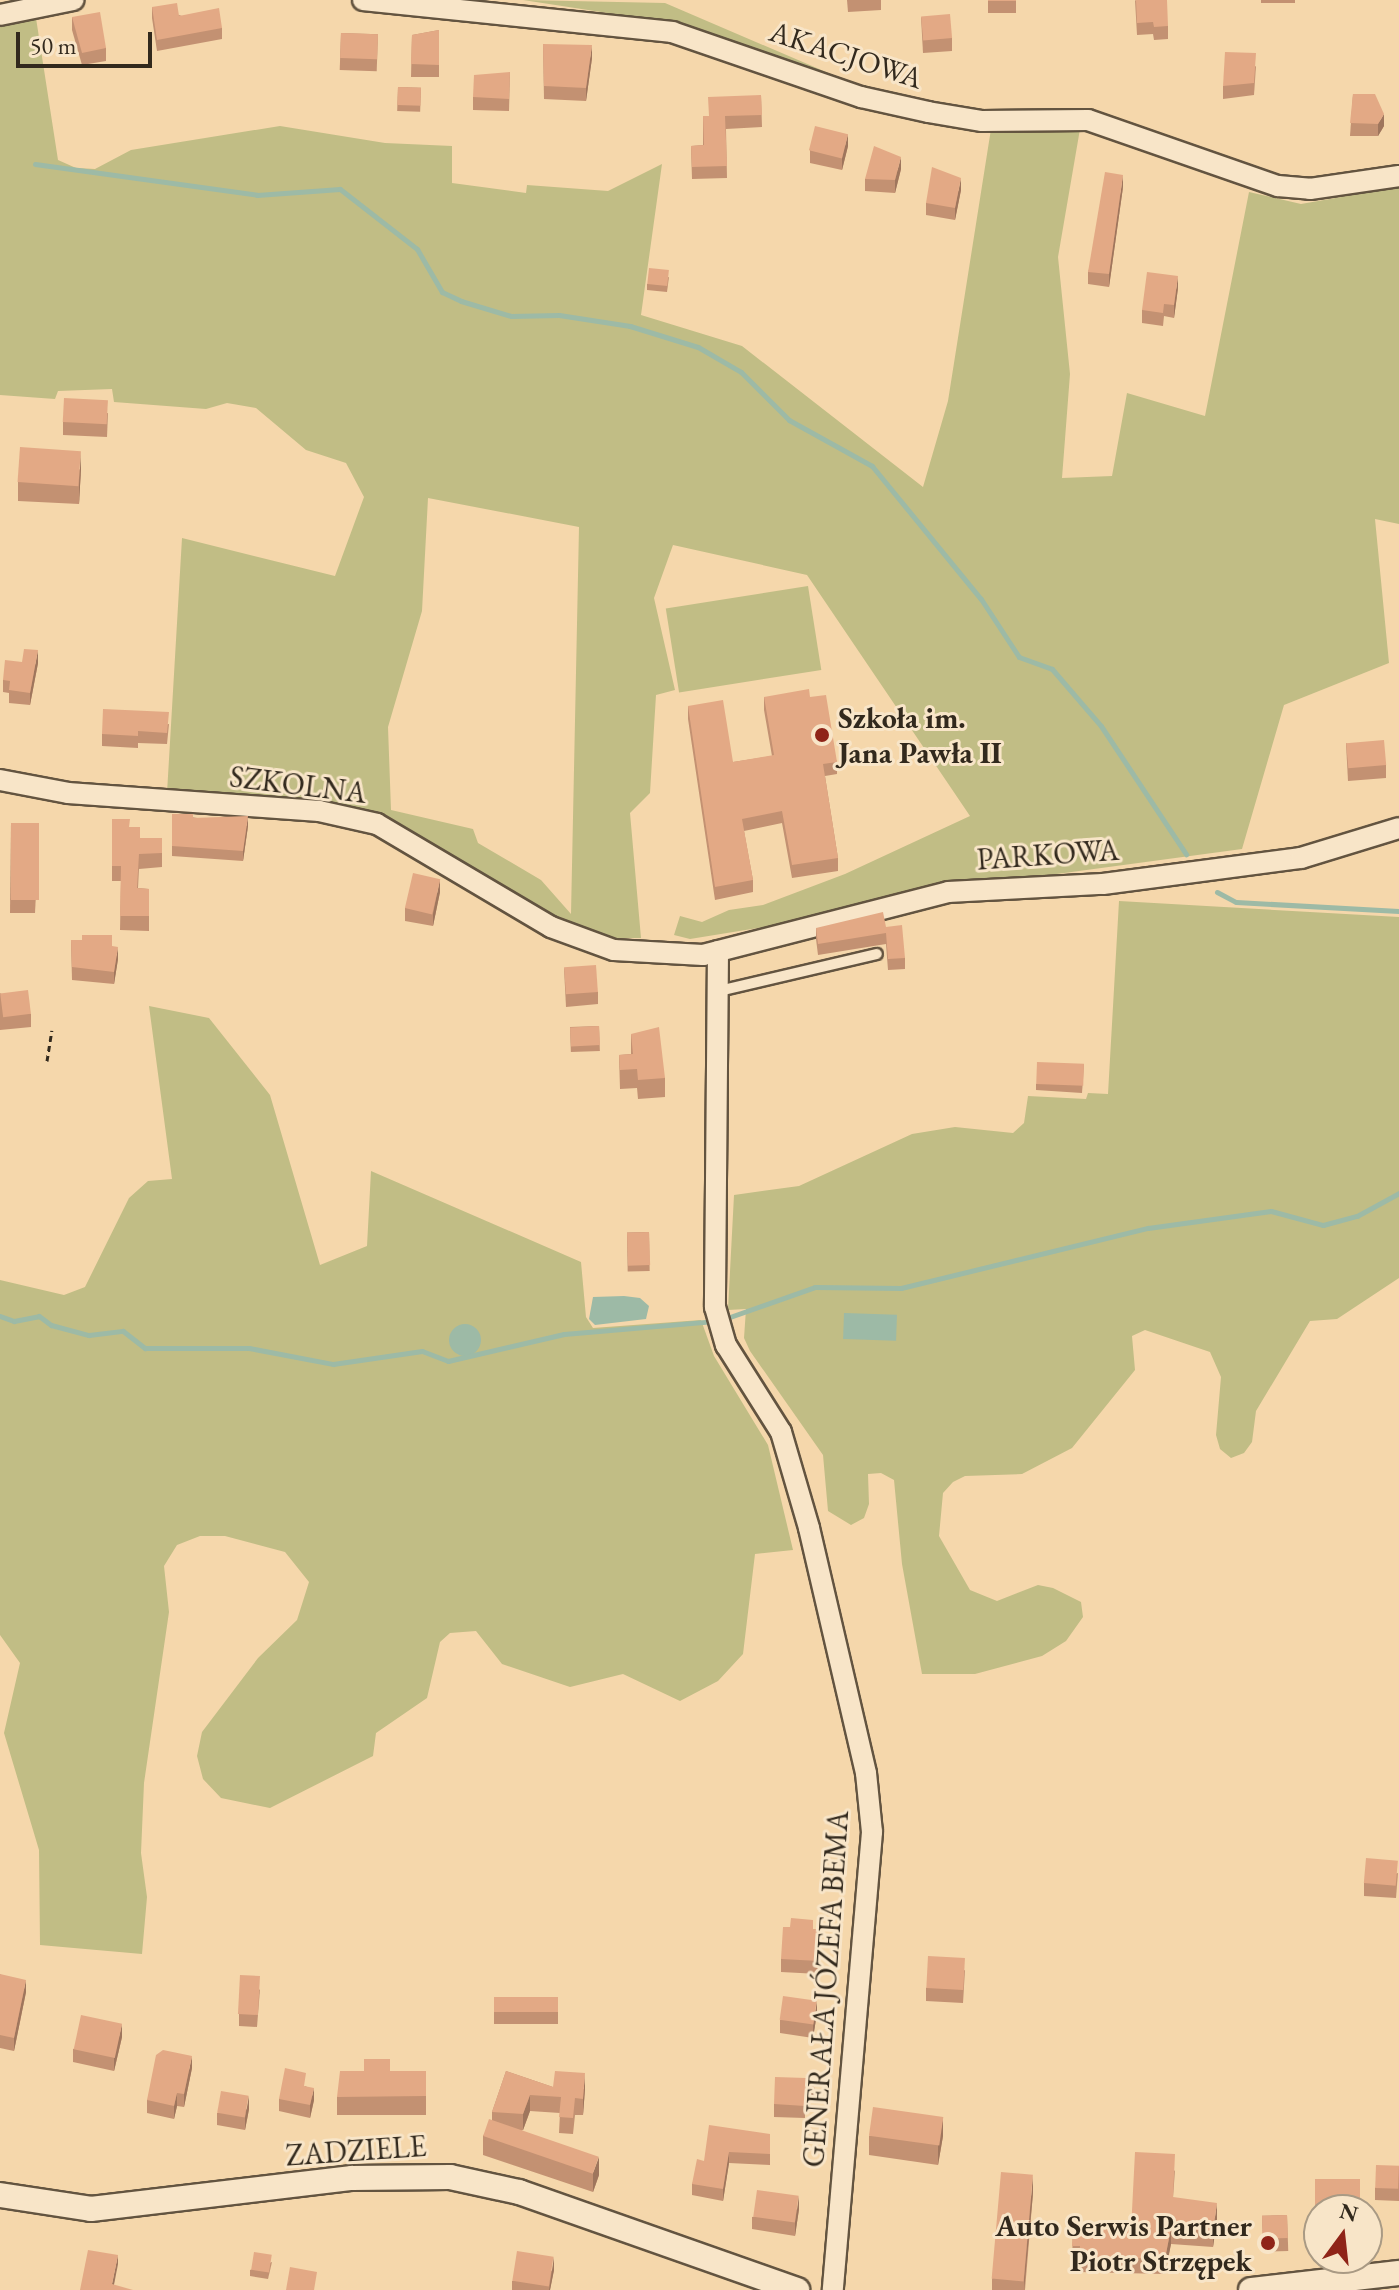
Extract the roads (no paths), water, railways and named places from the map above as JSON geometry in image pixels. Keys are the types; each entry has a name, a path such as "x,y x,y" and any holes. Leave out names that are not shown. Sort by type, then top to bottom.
{"street":[{"path":"0,15 73,0"},
{"name":"AKACJOWA","path":"363,0 672,32 861,97 928,112 982,121 1088,120 1278,186 1310,189 1399,176"},
{"name":"SZKOLNA","path":"0,780 68,793 319,811 377,824 551,927 614,950 711,953"},
{"name":"PARKOWA","path":"711,953 948,892 1103,884 1301,858 1399,828"},
{"name":"GENERAŁA JÓZEFA BEMA","path":"711,953 719,991 715,1307 726,1345 781,1432 866,1773 872,1832 833,2290"},
{"name":"ZADZIELE","path":"0,2195 91,2209 352,2178 450,2177 519,2192 797,2290"},
{"path":"1251,2290 1399,2273"}],"lane":[{"path":"719,991 877,954"}],"waterway":[{"path":"35,164 257,195 340,189 417,249 442,292 461,301 511,316 559,315 630,326 698,347 741,372 789,420 872,466 981,599 1019,657 1052,669 1101,726 1186,854"},
{"path":"1217,892 1236,902 1399,911"},
{"path":"727,1318 815,1287 901,1288 1148,1228 1271,1211 1323,1225 1357,1216 1399,1193"},
{"path":"0,1316 14,1321 39,1316 51,1325 89,1335 123,1331 145,1348 249,1348 333,1364 422,1351 448,1361 564,1334 705,1322"}],"place":[{"name":"Szkoła im. Jana Pawła II","path":"822,735"},
{"name":"Auto Serwis Partner Piotr Strzępek","path":"1268,2243"}]}
